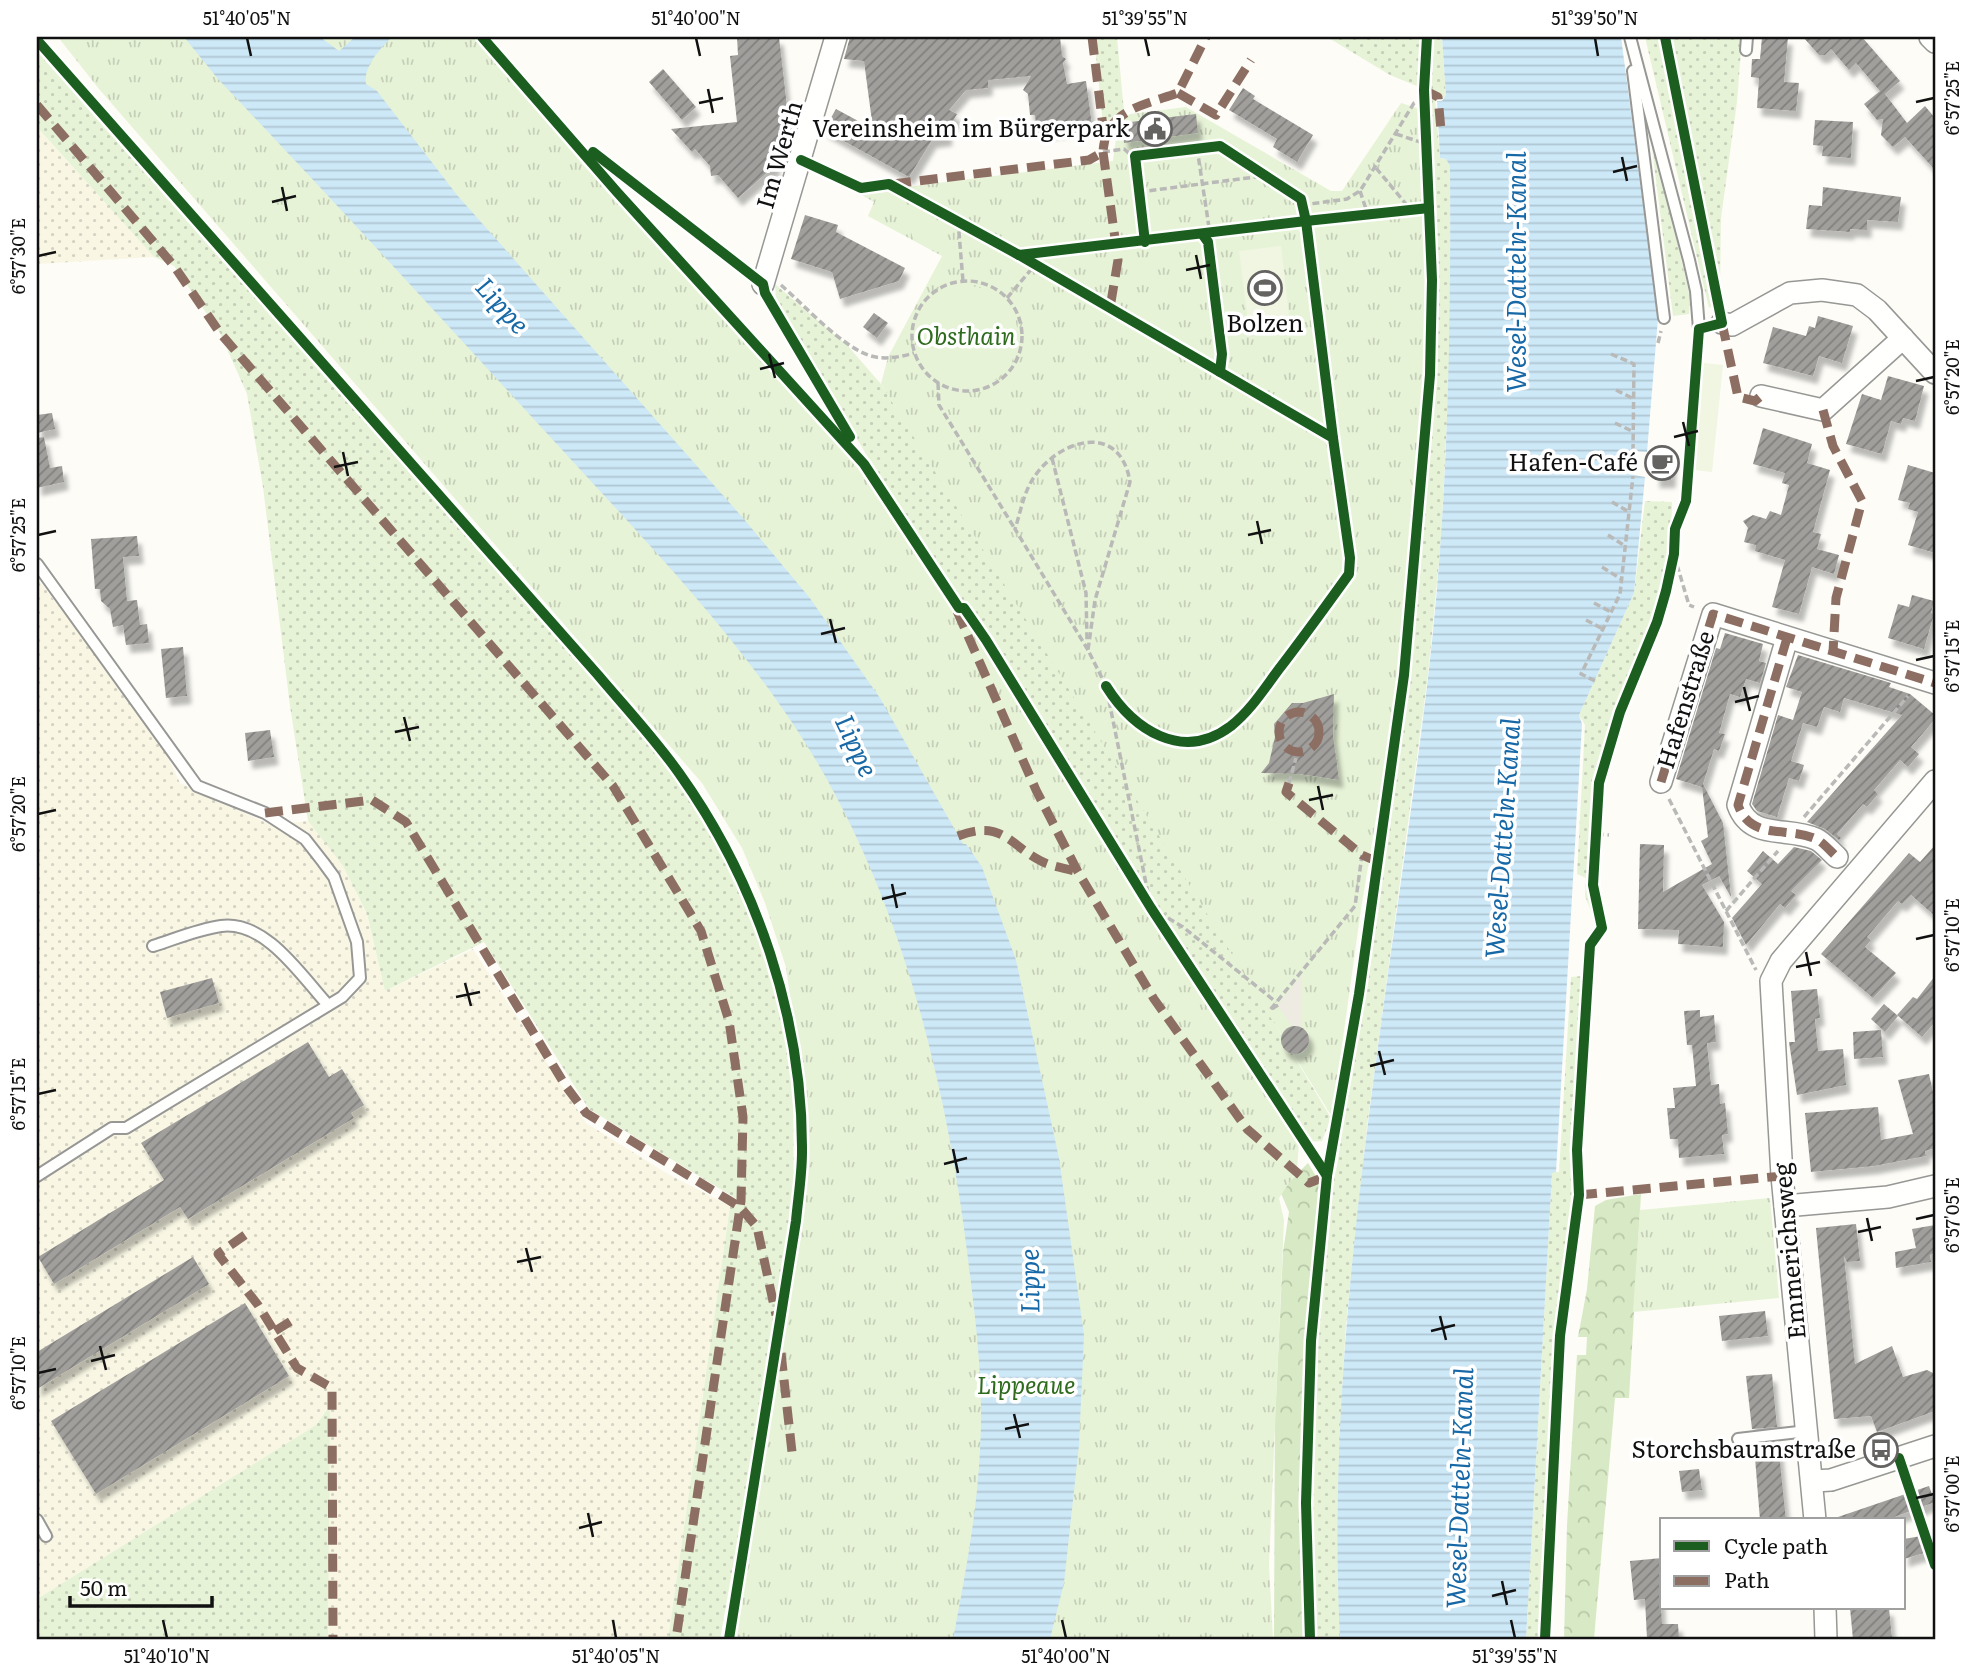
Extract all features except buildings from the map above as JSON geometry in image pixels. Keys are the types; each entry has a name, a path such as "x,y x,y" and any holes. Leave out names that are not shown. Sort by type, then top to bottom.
{"street":[{"name":"Im Werth","path":"765,278 836,37"},
{"path":"1930,37 1935,41"},
{"path":"1722,323 1732,325 1790,293 1822,290 1857,295 1877,310 1935,373"},
{"path":"1761,396 1823,410 1903,338"},
{"name":"Hafenstraße","path":"1661,782 1713,614 1929,681"},
{"path":"1787,638 1738,805 1742,818 1752,826 1816,839 1838,857"},
{"path":"1771,981 1781,961 1935,781"},
{"name":"Emmerichsweg","path":"1771,981 1785,1206 1814,1481 1815,1518"},
{"path":"1785,1206 1888,1197 1935,1186"},
{"path":"1814,1481 1831,1480 1935,1446"},
{"path":"1825,1610 1826,1639"}],"lane":[{"path":"1630,37 1664,318"},
{"path":"1630,37 1689,260 1699,329 1722,323"},
{"path":"1746,50 1747,37"},
{"path":"37,564 197,786 265,813 305,839 323,862 334,877 356,942 360,978 342,997 126,1128 112,1128 37,1176"},
{"path":"1838,857 1856,872"},
{"path":"153,946 222,925 249,931 270,942 328,1005"},
{"path":"1738,1439 1807,1431"},
{"path":"37,1520 46,1536"}],"path":[{"path":"1665,37 1722,323"},
{"path":"1302,205 1347,199 1360,191 1414,103 1424,99"},
{"path":"1396,134 1426,144"},
{"path":"1184,150 1202,148 1206,234 1224,232"},
{"path":"1103,152 1124,149 1137,175 1140,204"},
{"path":"1137,175 1147,155"},
{"path":"1252,168 1268,179"},
{"path":"1376,168 1410,210"},
{"path":"1137,175 1203,184 1268,179"},
{"path":"1355,216 1373,214 1360,191"},
{"path":"1292,193 1301,199 1306,221"},
{"path":"933,216 937,210"},
{"path":"958,221 963,281"},
{"path":"1007,299 1035,265"},
{"path":"765,278 849,344 870,356 893,359 914,353"},
{"path":"963,281 987,285 1007,299 1019,318 1021,342 1014,364 1007,374 988,387 975,391 962,391 938,383 919,365 914,353 912,327 922,304 940,288 963,281"},
{"path":"1545,1639 1560,1336 1579,1195 1577,1150 1590,944 1602,928 1593,885 1599,783 1605,756 1629,688 1657,622 1674,554 1675,529 1686,501 1700,370 1699,329"},
{"path":"1611,354 1634,364 1633,451"},
{"path":"938,383 939,405 1088,650 1106,686 1151,908 1183,926 1277,1004 1355,906 1362,855"},
{"path":"1616,390 1634,398"},
{"path":"1615,423 1633,432"},
{"path":"1016,529 1031,481 1052,458 1090,441 1113,448 1128,465 1130,482 1095,600 1088,650"},
{"path":"1052,458 1086,593 1088,650"},
{"path":"1595,681 1581,674 1620,594 1633,477"},
{"path":"1612,502 1629,512"},
{"path":"1608,535 1625,545"},
{"path":"1674,554 1689,606 1713,614"},
{"path":"1602,567 1621,579"},
{"path":"1594,603 1611,612"},
{"path":"1586,620 1603,629"},
{"path":"1726,911 1795,827 1929,681"},
{"path":"1289,783 1296,758"},
{"path":"1661,782 1755,970 1771,981"},
{"path":"1597,834 1609,835"}],"shaded area":[{"path":"37,127 154,257 37,264"},
{"path":"37,578 158,736 180,783 271,825 308,821 343,866 367,915 385,991 473,949 586,1123 668,1174 730,1206 668,1639 328,1639 329,1405 316,1425 37,1599"},
{"path":"1302,975 1302,1042 1278,1005"}],"green space":[{"name":"Lippeaue","path":"58,37 485,37 843,446 908,531 1207,988 1299,1141 1297,1171 1279,1198 1284,1220 1269,1565 1273,1639 725,1639 795,1255 797,1047 786,967 765,903 742,848 702,783 99,89"},
{"path":"1094,37 1117,37 1124,112 1104,135"},
{"path":"1327,37 1421,37 1419,87 1390,75"},
{"path":"1432,37 1442,37 1446,95 1441,101 1438,93 1429,90"},
{"path":"1645,37 1661,37 1714,305 1709,308"},
{"path":"1671,37 1742,37 1737,102 1721,218 1720,288"},
{"path":"37,43 503,572 676,776 749,903 766,948 788,1035 793,1088 794,1221 720,1639 668,1639 730,1206 740,1201 589,1109 484,942 385,991 367,914 343,866 308,821 290,706 263,487 247,394 220,333 174,266 154,257 37,127"},
{"path":"1435,98 1440,158 1446,159 1450,166 1451,339 1441,541 1428,675 1367,1127 1346,1324 1342,1392 1340,1639 1314,1639 1312,1452 1316,1355 1330,1191 1337,1166 1411,647 1437,318 1429,99"},
{"path":"1401,103 1420,109 1428,289 1426,373 1401,667 1361,909 1332,1117 881,384 888,357 942,256 868,216 874,202 858,193 1113,161 1118,123 1130,114 1186,107 1331,191 1342,191"},
{"path":"1655,147 1690,297 1689,314 1673,316 1652,148"},
{"path":"926,215 937,219 941,230 937,241 926,245 915,241 911,230 915,219"},
{"name":"Bolzen","path":"1281,246 1290,324 1249,329 1239,251"},
{"path":"775,284 847,345 881,384 1110,748 1331,1118 1322,1141 1308,1142 1276,1096 999,654 893,500 776,301"},
{"name":"Obsthain","path":"967,286 987,290 1003,301 1014,317 1018,337 1014,357 1003,373 987,384 967,388 947,384 931,373 920,357 916,337 920,317 931,301 947,290"},
{"path":"1703,363 1723,365 1712,472 1694,470"},
{"path":"1645,501 1672,502 1671,539 1659,606 1623,689 1595,783 1589,879 1597,914 1595,921 1585,896 1586,878 1577,874 1585,725 1579,715 1634,593"},
{"path":"1583,976 1572,1161 1572,1212 1559,1302 1540,1639 1526,1639 1552,1172 1559,1172 1571,977"},
{"path":"1308,1163 1320,1183 1302,1419 1303,1639 1274,1639 1275,1419 1283,1252 1289,1212 1280,1191"},
{"path":"1641,1194 1629,1398 1615,1398 1594,1639 1564,1639 1567,1525 1577,1355 1586,1355 1587,1337 1578,1337 1587,1289 1595,1206 1606,1200"},
{"path":"1770,1198 1779,1298 1633,1312 1640,1210"},
{"path":"330,1405 328,1639 37,1639 37,1599 316,1425"}],"water":[{"name":"Lippe","path":"184,37 320,37 339,51 355,37 392,37 370,64 366,84 377,91 457,195 743,518 809,597 880,698 963,844 966,844 982,867 1016,960 1059,1158 1084,1335 1079,1445 1064,1583 1050,1639 953,1639 973,1521 981,1426 976,1330 959,1191 931,1054 913,986 891,920 834,792 772,694 713,618 618,510 218,79"},
{"name":"Wesel-Datteln-Kanal","path":"1442,37 1621,37 1658,318 1647,452 1630,451 1629,474 1645,477 1634,593 1579,715 1582,724 1556,1172 1552,1173 1526,1639 1340,1639 1338,1518 1342,1397 1351,1277 1379,1037 1428,678 1440,550 1449,358 1450,230 1450,166 1446,159 1440,158 1437,101 1442,101 1446,95"}],"marked path":[{"path":"1092,37 1104,135"},
{"path":"893,184 1089,160 1103,152 1105,138 1111,127 1128,111 1178,93 1206,37"},
{"path":"1178,93 1216,115 1251,60"},
{"path":"1424,90 1438,97 1441,130"},
{"path":"37,105 174,266 220,333 613,786 701,931 729,1021 743,1117 741,1201 676,1639"},
{"path":"1103,152 1118,260 1110,308"},
{"path":"1722,323 1738,397 1755,401 1761,396"},
{"path":"1823,410 1833,446 1862,501 1836,598 1833,652"},
{"path":"957,611 1036,790 1078,872 1154,999 1247,1129 1309,1183 1327,1176"},
{"path":"1661,782 1713,614 1935,683"},
{"path":"1787,638 1738,805 1752,824 1771,831 1816,839 1837,857"},
{"path":"1299,712 1307,713 1313,718 1318,724 1319,732 1318,740 1313,746 1307,751 1299,752 1291,751 1285,746 1280,740 1279,732 1280,724 1285,718 1291,713 1299,712"},
{"path":"1289,783 1286,792 1362,855 1378,862"},
{"path":"265,813 372,800 406,822 565,1085 586,1113 740,1207 757,1227 776,1315"},
{"path":"958,836 985,830 996,832 1041,861 1078,872"},
{"path":"1579,1195 1782,1176"},
{"path":"245,1235 218,1254 258,1305 297,1368 332,1388 333,1639"},
{"path":"275,1331 296,1318"},
{"path":"781,1353 792,1452"}],"cycle path":[{"path":"482,37 617,192 864,464 959,608 964,608 986,640 1151,908 1327,1176"},
{"path":"1310,1639 1306,1503 1311,1341 1327,1176 1359,994 1404,675 1430,375 1432,280 1424,90 1427,37"},
{"path":"1545,1639 1560,1336 1579,1195 1577,1150 1590,945 1602,928 1593,885 1599,783 1620,712 1657,622 1674,554 1675,529 1686,501 1699,329 1722,323 1665,37"},
{"path":"37,40 650,735 707,815 752,906 784,1002 794,1052 800,1102 802,1161 796,1221 729,1639"},
{"path":"801,160 861,188 889,184 1019,255 1306,221 1301,199 1220,146 1135,156 1145,242"},
{"path":"593,152 763,284 765,293 850,437"},
{"path":"1333,438 1306,221 1429,208"},
{"path":"1106,686 1130,716 1160,736 1177,741 1213,737 1231,726 1251,706 1349,574 1350,558 1333,438 1220,372 1222,354 1208,242 1203,235"},
{"path":"1019,255 1220,372"},
{"path":"1899,1458 1935,1565"}],"place":[{"name":"Vereinsheim im Bürgerpark","path":"1155,129"},
{"name":"Bolzen","path":"1265,288"},
{"name":"Hafen-Café","path":"1662,463"},
{"name":"Storchsbaumstraße","path":"1881,1450"}]}
